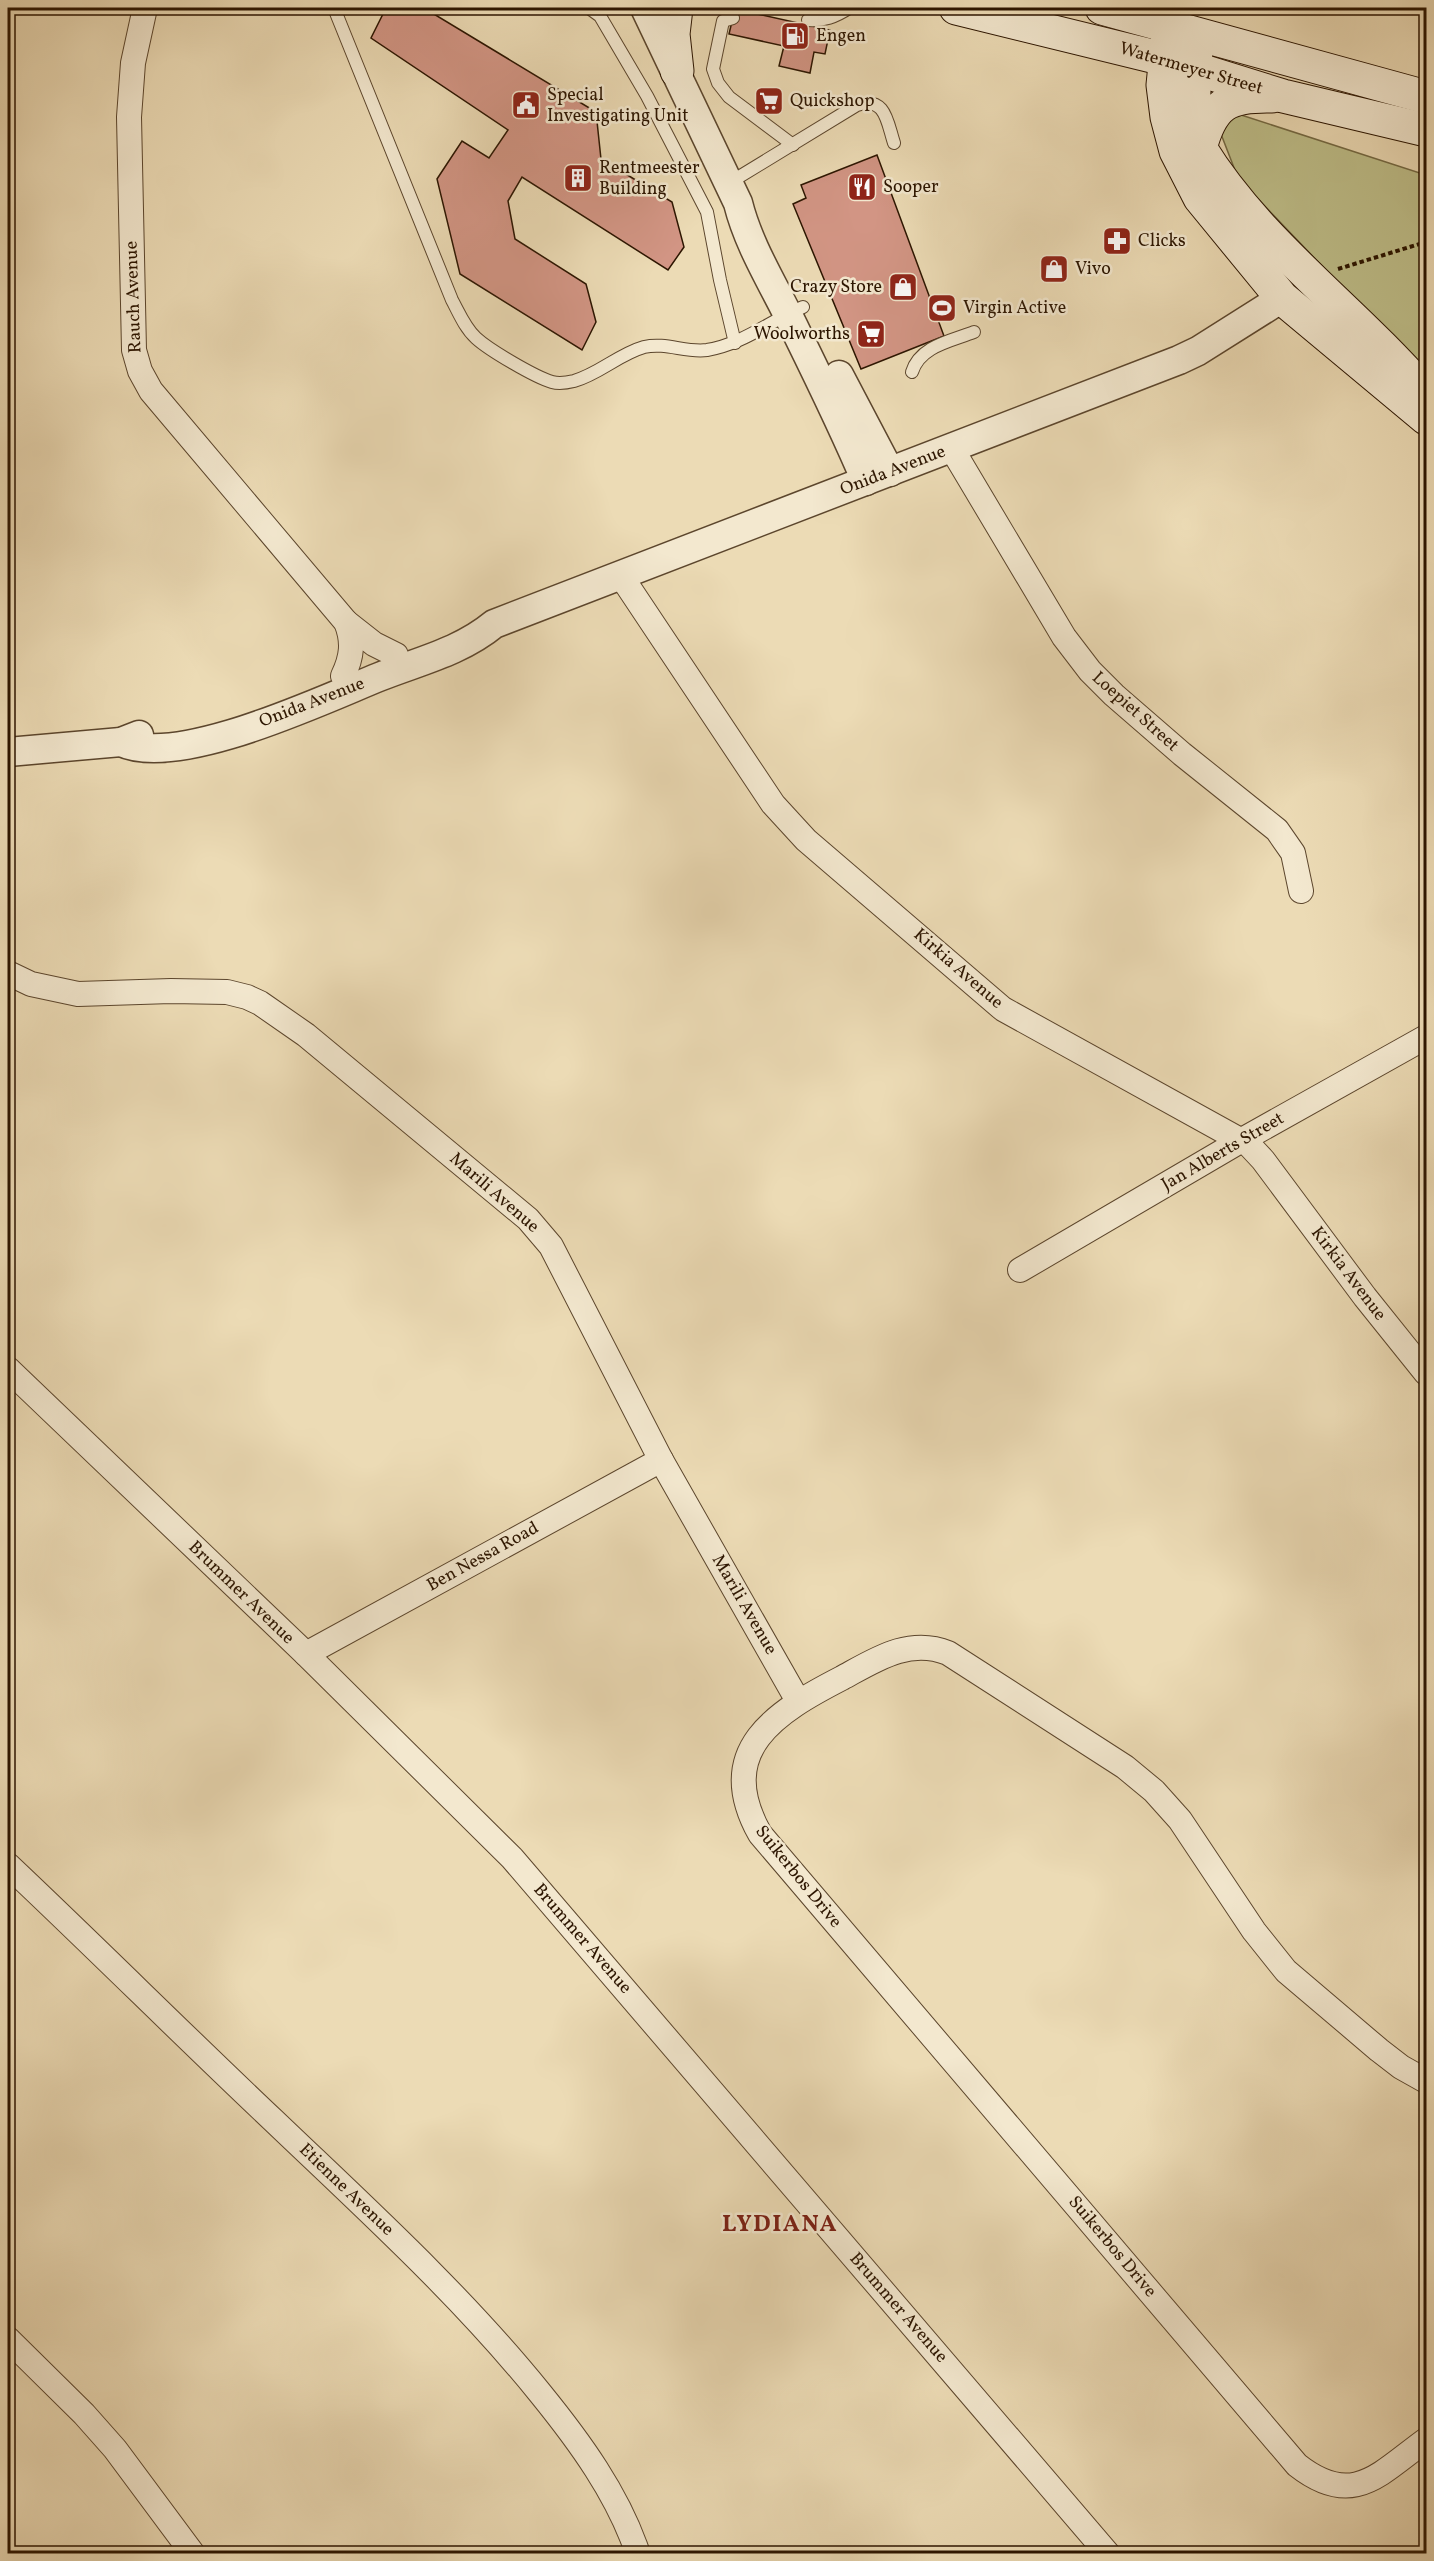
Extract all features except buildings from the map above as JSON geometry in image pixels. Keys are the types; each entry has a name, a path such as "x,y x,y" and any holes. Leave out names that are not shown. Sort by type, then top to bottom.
{"main road":[{"path":"676,8 673,34 677,70"},
{"name":"Watermeyer Street","path":"957,8 1179,64 1283,96 1426,130"},
{"name":"Watermeyer Street","path":"1102,8 1426,97"},
{"path":"1183,29 1179,64 1206,170 1222,199 1274,264 1282,298"},
{"path":"1179,64 1163,85 1167,117 1176,150 1192,185 1210,213 1282,298 1426,418"},
{"path":"1200,148 1208,120 1224,105 1250,95 1283,96"},
{"path":"1200,148 1236,201 1310,277 1349,313 1426,394"}],"street":[{"name":"Rauch Avenue","path":"145,8 133,63 129,117 134,351 138,366 151,392 346,622 374,644 396,655"},
{"path":"645,8 677,70 734,193 770,245 795,310 878,476"},
{"name":"Onida Avenue","path":"121,742 134,735 199,726 230,718 471,627 494,624 621,576 1198,351 1282,298"},
{"name":"Loepiet Street","path":"951,449 1058,627 1084,664 1114,695 1277,830 1293,853 1301,891"},
{"name":"Kirkia Avenue","path":"621,576 773,804 813,846 1003,1009 1242,1140 1263,1160 1351,1279 1426,1373"},
{"name":"Rauch Avenue","path":"344,676 352,646 346,622"},
{"name":"Onida Avenue","path":"8,752 121,742 143,749 162,748 238,731 450,651 478,637 494,624"},
{"name":"Marili Avenue","path":"8,973 32,984 78,994 228,992 247,997 306,1035 519,1212 546,1238 661,1460 798,1701"},
{"name":"Jan Alberts Street","path":"1020,1270 1242,1140 1426,1037"},
{"name":"Brummer Avenue","path":"8,1369 306,1654 460,1805 548,1898 1108,2553"},
{"name":"Ben Nessa Road","path":"306,1654 661,1460"},
{"name":"Suikerbos Drive","path":"1426,2081 1401,2067 1379,2050 1286,1971 1254,1931 1180,1820 1154,1791 1125,1767 948,1653 929,1647 894,1651 798,1701 764,1729 750,1751 746,1764 746,1798 750,1814 760,1834 1297,2465 1321,2482 1348,2486 1369,2481 1426,2440"},
{"name":"Etienne Avenue","path":"8,1865 380,2223 496,2339 551,2407 594,2466 615,2501 638,2553"},
{"path":"8,2339 84,2414 115,2449 193,2553"}],"lane":[{"path":"333,8 452,300 467,328 476,338 538,376 563,383 592,375 637,349 667,345 687,350 704,350 735,344 795,310"},
{"path":"589,8 600,16 648,96 707,212 735,344"},
{"path":"807,17 821,21 849,8"},
{"path":"733,18 723,21 719,31 713,69 718,83 729,97 793,145"},
{"path":"734,193 793,145 857,105 869,103 882,108 894,142"},
{"path":"912,372 918,358 926,352 974,332"}],"path":[{"path":"1310,277 1426,242"}],"green space":[{"path":"1235,113 1426,175 1426,375 1238,178 1221,134"}],"place":[{"name":"Engen","path":"795,36"},
{"name":"Quickshop","path":"769,101"},
{"name":"Special Investigating Unit","path":"526,105"},
{"name":"Rentmeester Building","path":"578,178"},
{"name":"Sooper","path":"862,187"},
{"name":"Clicks","path":"1117,241"},
{"name":"Vivo","path":"1054,269"},
{"name":"Crazy Store","path":"903,287"},
{"name":"Virgin Active","path":"942,308"},
{"name":"Woolworths","path":"871,334"}],"district":[{"name":"LYDIANA","path":"780,2225"}]}
